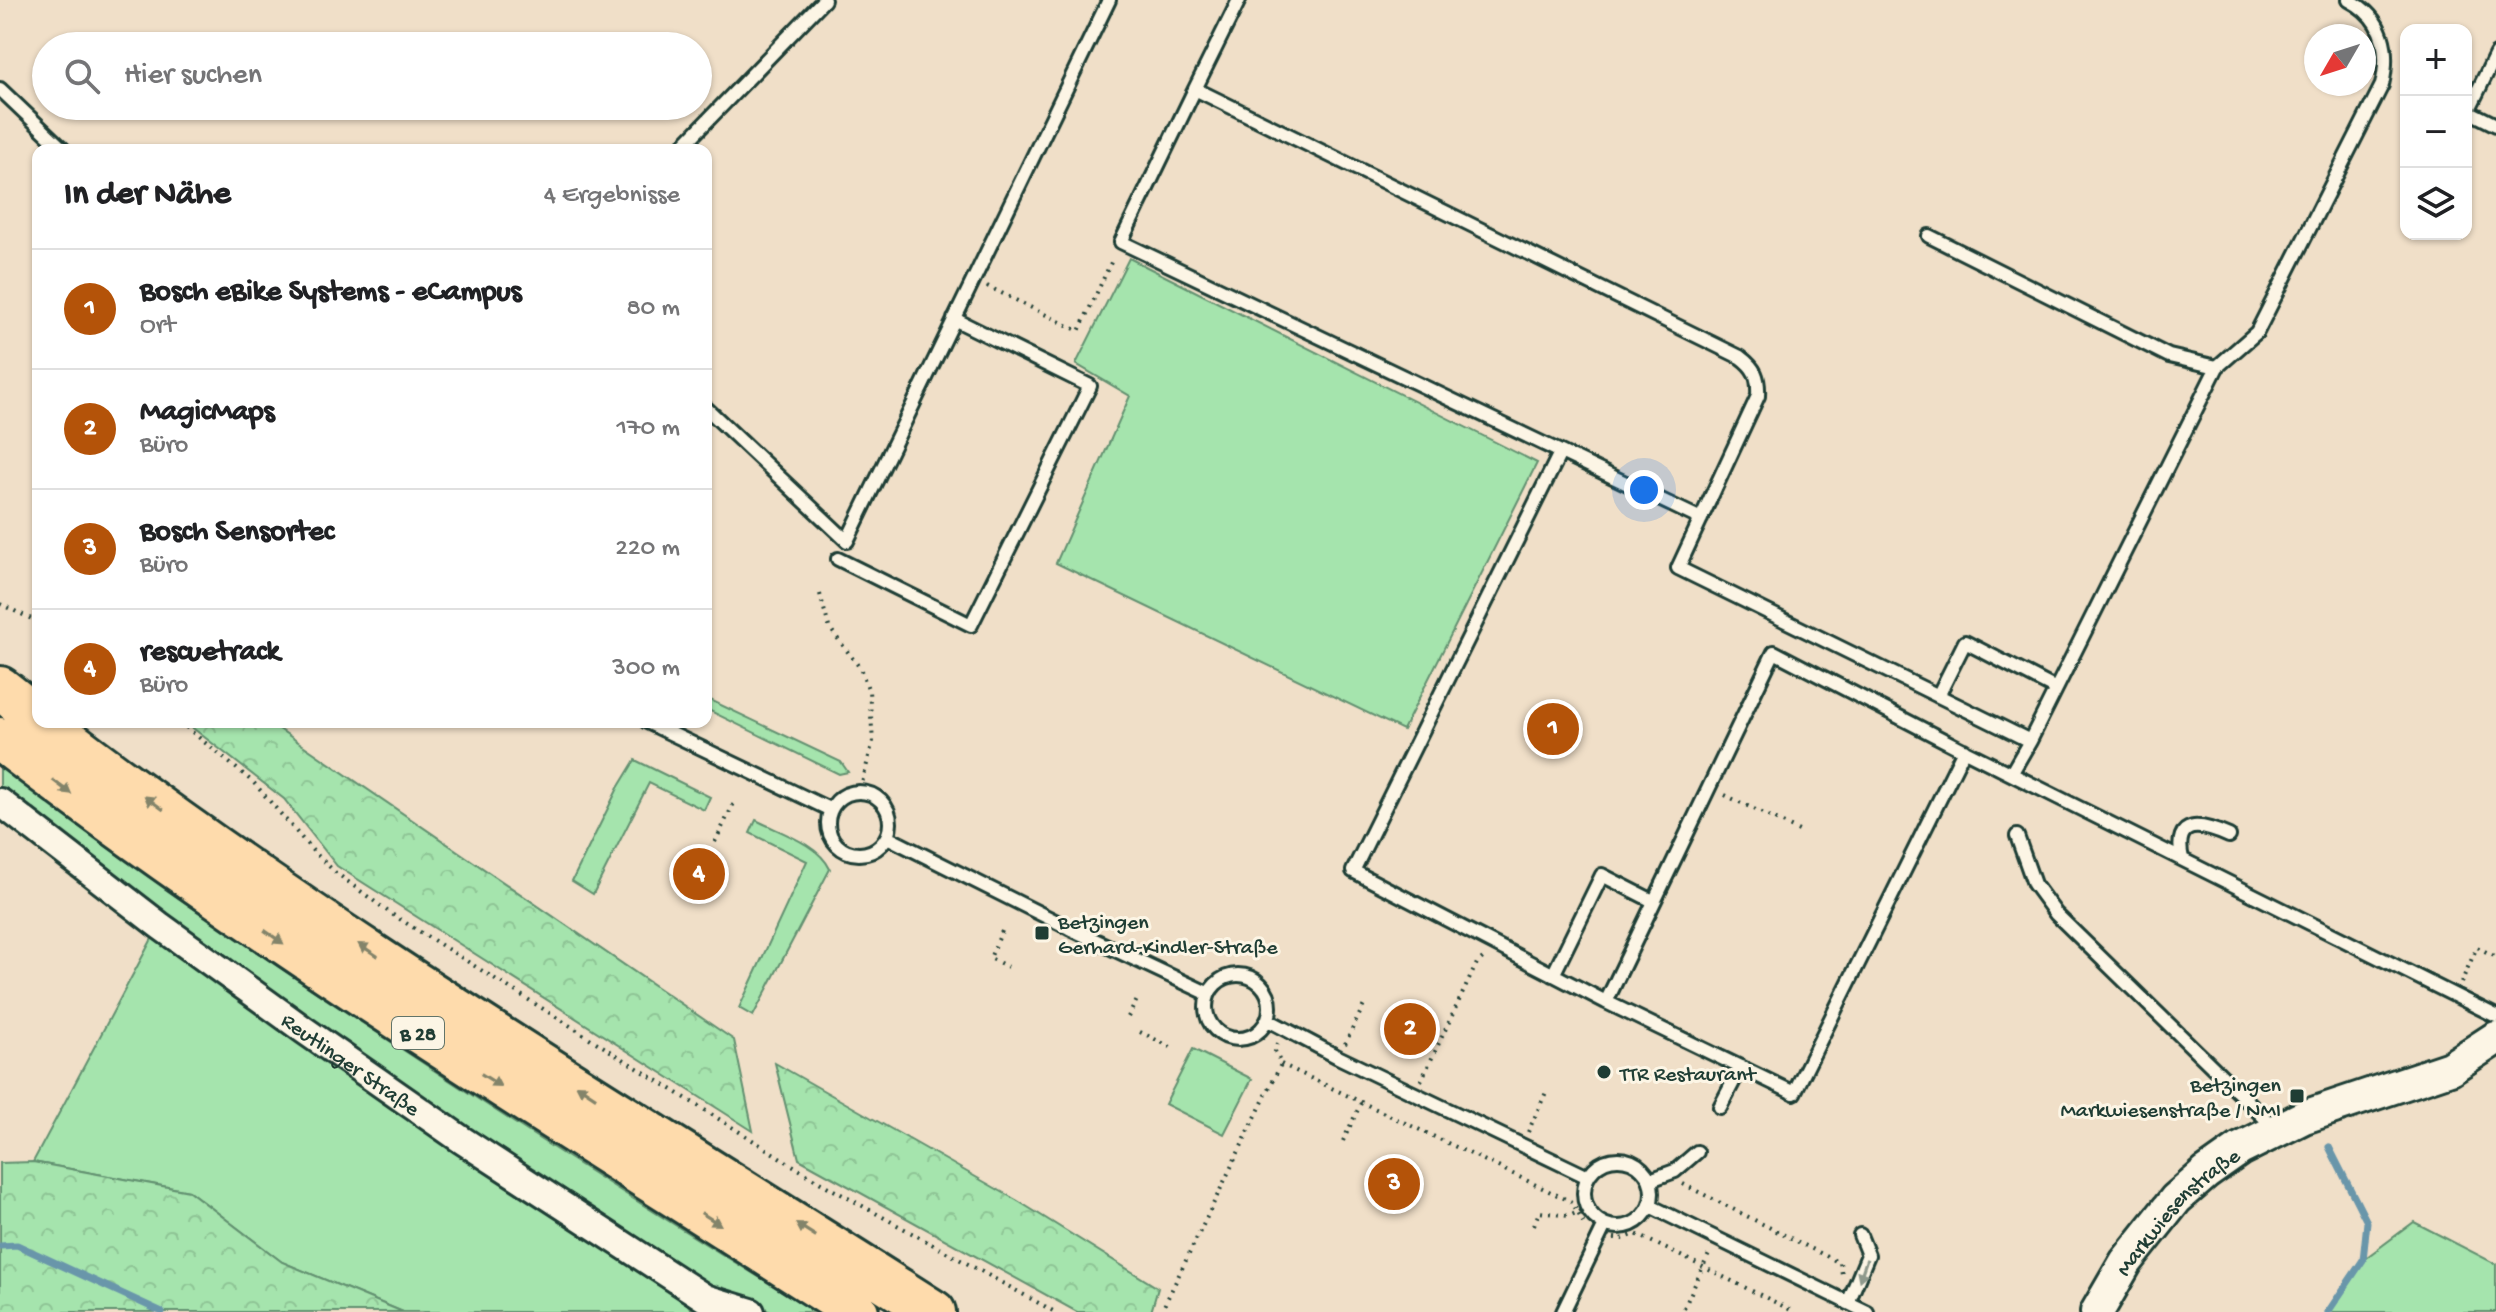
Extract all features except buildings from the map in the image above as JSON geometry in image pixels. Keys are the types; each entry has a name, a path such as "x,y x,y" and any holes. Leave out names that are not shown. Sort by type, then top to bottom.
{"highway":[{"path":"0,688 32,713"},
{"name":"B 28","path":"52,728 316,915 477,1022 934,1312"},
{"name":"B 28","path":"0,739 130,837 294,951 437,1046 857,1312"}],"street":[{"name":"Reutlinger Straße","path":"0,802 159,925 462,1140 705,1305 751,1312"},
{"name":"Markwiesenstraße","path":"2097,1312 2126,1262 2176,1199 2240,1149 2304,1117 2450,1068 2496,1038"}],"lane":[{"path":"712,116 824,0"},
{"path":"712,414 847,541 1109,0"},
{"path":"1239,0 1121,242 1701,519"},
{"path":"2011,774 2217,367 2257,332 2382,85 2387,63 2384,39 2373,18 2349,0"},
{"path":"2496,54 2492,72 2468,111 2496,125"},
{"path":"0,89 32,120"},
{"path":"1195,89 1726,350 1752,366 1759,380 1758,396 1678,568 2030,741"},
{"path":"33,120 58,144"},
{"path":"685,144 708,120"},
{"path":"1929,236 2169,356 2217,367"},
{"path":"838,559 971,625 1090,386 954,319"},
{"path":"1560,453 1353,871 1606,1002 1794,1093 1964,750"},
{"path":"1938,696 1965,642 2056,689"},
{"path":"1606,1002 1774,652 2496,1016"},
{"path":"660,728 831,810"},
{"path":"852,793 872,795 883,804 889,816 887,837 872,852 855,854 846,851 838,846 830,831 831,810 838,801 852,793"},
{"path":"2182,859 2179,846 2184,833 2193,826 2206,826 2229,836"},
{"path":"2017,836 2034,884 2056,914 2276,1129"},
{"path":"887,837 1207,993"},
{"path":"1553,975 1602,875 1653,901"},
{"path":"1231,975 1244,975 1256,980 1265,989 1270,1001 1268,1020 1256,1034 1244,1039 1231,1039 1210,1025 1206,1014 1207,993 1220,980 1231,975"},
{"path":"1268,1020 1586,1176"},
{"path":"1720,1107 1741,1067"},
{"path":"1650,1180 1675,1171 1697,1152"},
{"path":"1613,1158 1628,1160 1641,1168 1650,1180 1650,1206 1632,1224 1602,1230 1589,1213 1583,1194 1586,1176 1599,1163 1613,1158"},
{"path":"1650,1206 1867,1312"},
{"path":"1563,1312 1602,1230"},
{"path":"1848,1303 1868,1255 1860,1235"}],"path":[{"path":"973,281 1079,331 1121,242"},
{"path":"820,594 829,627 860,668 869,691 873,741 862,783"},
{"path":"0,604 32,619"},
{"path":"187,728 254,783 335,872 390,913 821,1183 1055,1312"},
{"path":"1709,786 1801,832"},
{"path":"715,842 735,801"},
{"path":"1002,931 990,958 1008,967"},
{"path":"2455,996 2477,947 2496,957"},
{"path":"1415,1094 1477,963"},
{"path":"1128,1017 1139,996"},
{"path":"1338,1057 1365,1003"},
{"path":"1281,1028 1275,1051 1281,1064 1572,1202 1581,1223 1622,1239 1636,1234 1795,1312"},
{"path":"1140,1032 1175,1049"},
{"path":"1161,1312 1281,1064"},
{"path":"1522,1145 1547,1090"},
{"path":"1343,1141 1361,1103"},
{"path":"1663,1174 1840,1263 1843,1283 1835,1296"},
{"path":"1534,1225 1539,1212 1569,1216 1576,1213"},
{"path":"1684,1308 1716,1239"}],"green space":[{"path":"1129,258 1537,463 1403,730 1056,563 1130,396 1076,364"},
{"path":"712,701 841,762 848,772 839,774 712,712"},
{"path":"193,728 278,728 734,1040 753,1131 337,866 284,799"},
{"path":"635,760 710,797 704,810 649,783 593,894 572,881"},
{"path":"0,765 127,861 302,982 462,1089 816,1312 770,1312 744,1298 706,1288 668,1256 467,1131 164,917 0,790"},
{"path":"756,820 808,846 825,860 830,869 753,1016 739,1008 807,861 750,833"},
{"path":"155,933 671,1282 693,1312 403,1312 282,1262 189,1191 33,1162"},
{"path":"1193,1049 1252,1079 1224,1134 1165,1104"},
{"path":"775,1063 1018,1201 1158,1288 1151,1312 1077,1312 799,1159"},
{"path":"33,1162 189,1191 282,1262 403,1312 0,1312 0,1163"},
{"path":"2414,1222 2496,1264 2496,1312 2328,1312 2363,1260"}],"waterway":[{"path":"2328,1312 2363,1260 2367,1222 2329,1147"},
{"path":"0,1246 17,1245 162,1312"}],"place":[{"name":"Bosch eBike Systems - eCampus","path":"1553,729"},
{"name":"rescuetrack","path":"699,874"},
{"name":"Betzingen Gerhard-Kindler-Straße","path":"1042,933"},
{"name":"MagicMaps","path":"1410,1029"},
{"name":"TTR Restaurant","path":"1604,1072"},
{"name":"Betzingen Markwiesenstraße / NMI","path":"2297,1096"},
{"name":"Bosch Sensortec","path":"1394,1184"}]}
